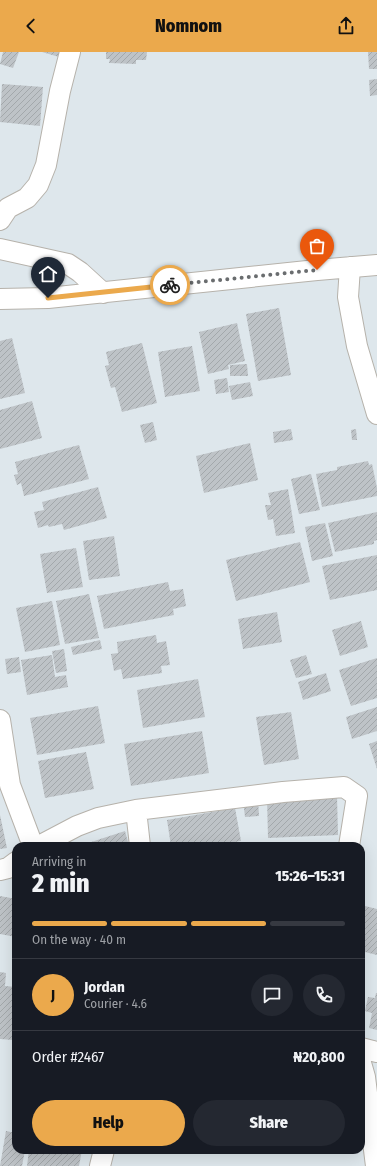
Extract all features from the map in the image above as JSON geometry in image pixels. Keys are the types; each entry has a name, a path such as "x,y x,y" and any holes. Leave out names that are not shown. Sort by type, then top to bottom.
{"street":[{"path":"0,220 8,208 27,198 38,185 46,165 60,90 70,52"},
{"path":"0,248 68,264 80,272 103,293"},
{"path":"0,299 48,298 377,265"},
{"path":"350,267 348,297 357,346 377,414"},
{"path":"0,720 10,785 31,842"},
{"path":"47,842 77,826 98,818 136,810 283,792 344,787 357,796 350,842"},
{"path":"136,810 140,842"},
{"path":"0,870 8,868 12,865"},
{"path":"365,1049 377,1052"},
{"path":"365,1077 376,1166"},
{"path":"100,1166 103,1154"}],"building":[{"path":"3,52 19,52 13,68 0,64"},
{"path":"42,52 60,52 59,57"},
{"path":"106,52 147,52 146,60 136,60 136,64 109,63 110,59 106,59"},
{"path":"368,52 377,52 377,69 369,69"},
{"path":"377,79 377,95 370,96 369,80"},
{"path":"2,84 43,87 40,126 0,122"},
{"path":"279,308 291,375 258,381 246,314"},
{"path":"237,323 245,361 228,365 229,369 208,374 199,332"},
{"path":"12,338 25,393 0,399 0,341"},
{"path":"142,343 157,403 122,412 115,387 111,388 105,366 109,365 106,352"},
{"path":"192,346 200,391 165,397 158,352"},
{"path":"247,364 248,376 230,376 230,365"},
{"path":"227,378 229,392 216,394 214,380"},
{"path":"250,382 253,396 232,400 229,386"},
{"path":"32,401 42,438 0,449 0,410"},
{"path":"153,422 157,440 145,443 140,425"},
{"path":"291,429 293,440 274,443 273,432"},
{"path":"356,429 357,440 352,440 351,430"},
{"path":"250,443 258,480 204,493 196,456"},
{"path":"79,445 89,479 24,496 21,483 17,485 14,475 18,474 15,462"},
{"path":"368,461 369,465 372,464 377,488 377,496 322,507 316,474 337,470 337,467"},
{"path":"311,474 320,510 299,514 291,479"},
{"path":"98,487 107,518 64,530 62,524 49,527 48,525 38,528 34,512 44,510 42,502"},
{"path":"288,489 295,533 276,536 273,519 268,520 265,505 271,505 268,493"},
{"path":"377,512 377,540 374,541 374,544 335,552 328,523"},
{"path":"325,523 333,556 312,561 305,527"},
{"path":"114,536 120,576 89,580 83,541"},
{"path":"300,542 310,582 236,601 226,560"},
{"path":"76,548 83,587 47,593 40,554"},
{"path":"377,555 377,590 330,600 322,566"},
{"path":"168,582 170,591 183,589 186,606 173,609 174,615 104,629 97,596"},
{"path":"89,594 99,638 65,644 56,601"},
{"path":"52,601 60,645 25,652 16,608"},
{"path":"277,612 282,642 243,649 238,619"},
{"path":"361,621 368,647 340,656 332,630"},
{"path":"156,635 157,643 166,641 170,665 161,666 162,673 123,679 121,669 114,671 111,654 118,653 117,642"},
{"path":"100,640 102,649 73,655 71,647"},
{"path":"64,649 67,671 56,673 52,651"},
{"path":"52,655 55,677 66,675 68,687 27,695 21,660"},
{"path":"306,655 312,674 296,678 290,660"},
{"path":"19,657 21,672 7,674 5,659"},
{"path":"377,658 377,698 351,706 339,670"},
{"path":"326,673 331,691 303,700 298,682"},
{"path":"198,679 205,717 143,728 137,690"},
{"path":"98,706 105,743 37,755 30,718"},
{"path":"377,707 377,731 352,739 346,717"},
{"path":"291,712 299,759 264,765 256,717"},
{"path":"202,731 209,773 131,786 124,744"},
{"path":"377,741 377,769 369,744"},
{"path":"86,752 94,789 45,798 38,761"},
{"path":"337,796 338,835 268,838 267,798"},
{"path":"258,799 259,816 245,817 243,800"},
{"path":"235,808 241,841 170,842 167,820"},
{"path":"0,815 7,848 0,849"},
{"path":"125,831 128,842 91,842"},
{"path":"0,896 12,898 12,936 0,934"},
{"path":"365,906 377,909 377,955 365,952"},
{"path":"0,972 6,973 5,986 12,987 12,1040 0,1039"},
{"path":"376,993 377,1030 369,1028 372,1013 365,1011 368,997 375,998"},
{"path":"6,1131 12,1132 12,1154 24,1154 22,1166 0,1166"},
{"path":"28,1154 81,1154 79,1166 27,1166"}],"way so far":[{"path":"170,285 317,270"}],"route":[{"path":"48,298 170,285"}]}
